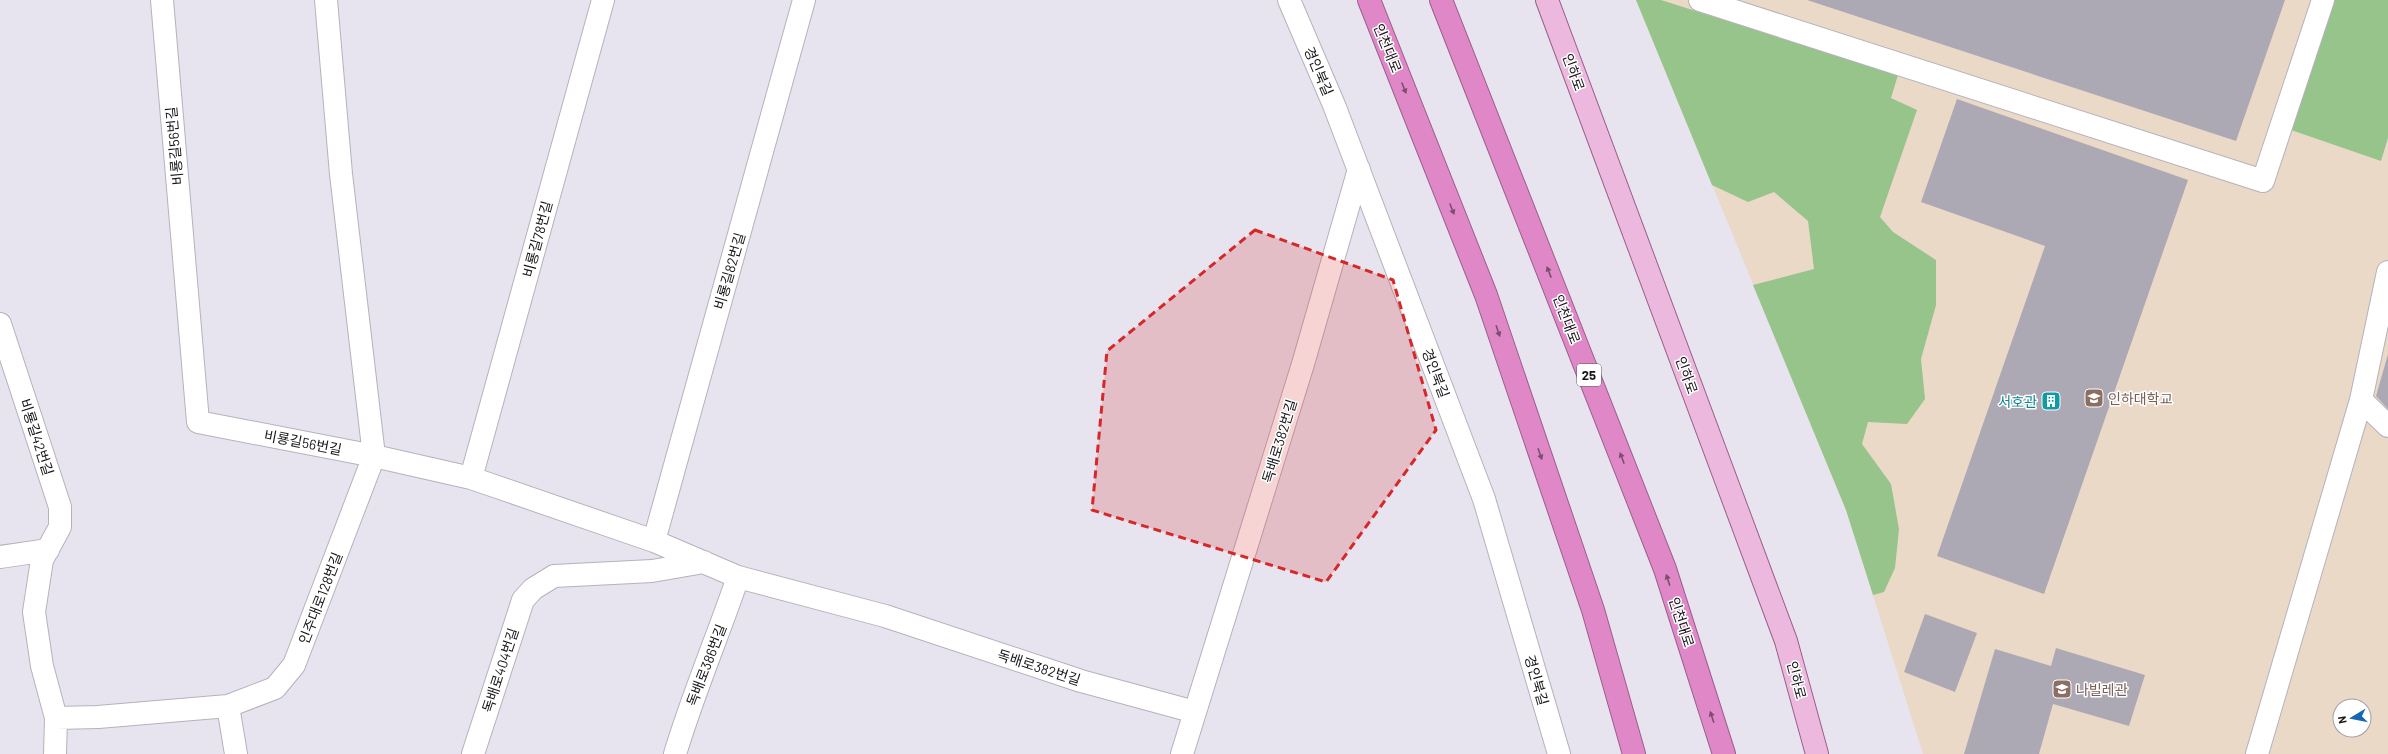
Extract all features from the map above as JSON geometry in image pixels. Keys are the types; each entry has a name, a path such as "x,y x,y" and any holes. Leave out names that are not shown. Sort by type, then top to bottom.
{"highway":[{"name":"인천대로","path":"1369,0 1486,295 1593,610 1634,754"},
{"name":"인천대로","path":"1441,0 1665,569 1724,754"}],"main road":[{"name":"인하로","path":"1547,0 1786,641 1817,754"}],"street":[{"name":"비룡길56번길","path":"162,0 198,422 374,456"},
{"path":"326,0 341,174 374,456"},
{"name":"비룡길78번길","path":"471,478 603,0"},
{"name":"비룡길82번길","path":"654,541 804,0"},
{"name":"경인북길","path":"1289,0 1359,169 1484,499 1559,754"},
{"path":"1700,0 2263,181 2323,0"},
{"name":"독배로382번길","path":"1182,754 1303,364 1359,169"},
{"path":"2257,754 2361,400 2388,272"},
{"name":"비룡길42번길","path":"0,324 60,507 60,527 42,560 34,612 42,666 56,718"},
{"path":"2361,400 2388,426"},
{"name":"독배로382번길","path":"374,456 471,478 654,541 738,577 885,616 1081,681 1195,712"},
{"name":"인주대로128번길","path":"56,718 98,717 228,706 276,688 294,665 374,456"},
{"path":"0,557 48,550"},
{"name":"독배로404번길","path":"472,754 523,600 533,589 554,576 652,571 704,562"},
{"name":"독배로386번길","path":"675,754 685,720 713,650 738,577"},
{"path":"228,706 236,754"},
{"path":"55,754 56,718"}],"highlighted area":[{"path":"1255,230 1393,280 1436,430 1326,582 1092,510 1107,351"}],"shaded area":[{"name":"인하대학교","path":"1636,0 2388,0 2388,754 1923,754 1846,510"}],"green space":[{"path":"1636,0 1661,0 1898,75 1891,98 1917,110 1880,217 1893,232 1936,260 1936,305 1921,359 1925,399 1907,424 1868,422 1862,444 1891,484 1899,529 1895,568 1884,592 1873,595 1846,510 1753,285 1814,269 1808,221 1774,192 1748,202 1712,185"},
{"path":"2314,0 2388,0 2388,138 2381,161 2282,127"}],"building":[{"path":"1807,0 2285,0 2236,141"},
{"name":"서호관","path":"1957,99 2188,180 2044,594 1937,556 2045,246 1921,202"},
{"path":"2388,354 2388,409 2376,396"},
{"path":"1925,614 1977,633 1955,692 1904,672"},
{"name":"나빌레관","path":"2056,648 2145,675 2129,726 2053,704 2039,754 1964,754 1995,649 2051,666"}],"place":[{"name":"인하대학교","path":"2094,398"},
{"name":"서호관","path":"2051,401"},
{"name":"나빌레관","path":"2062,689"}]}
